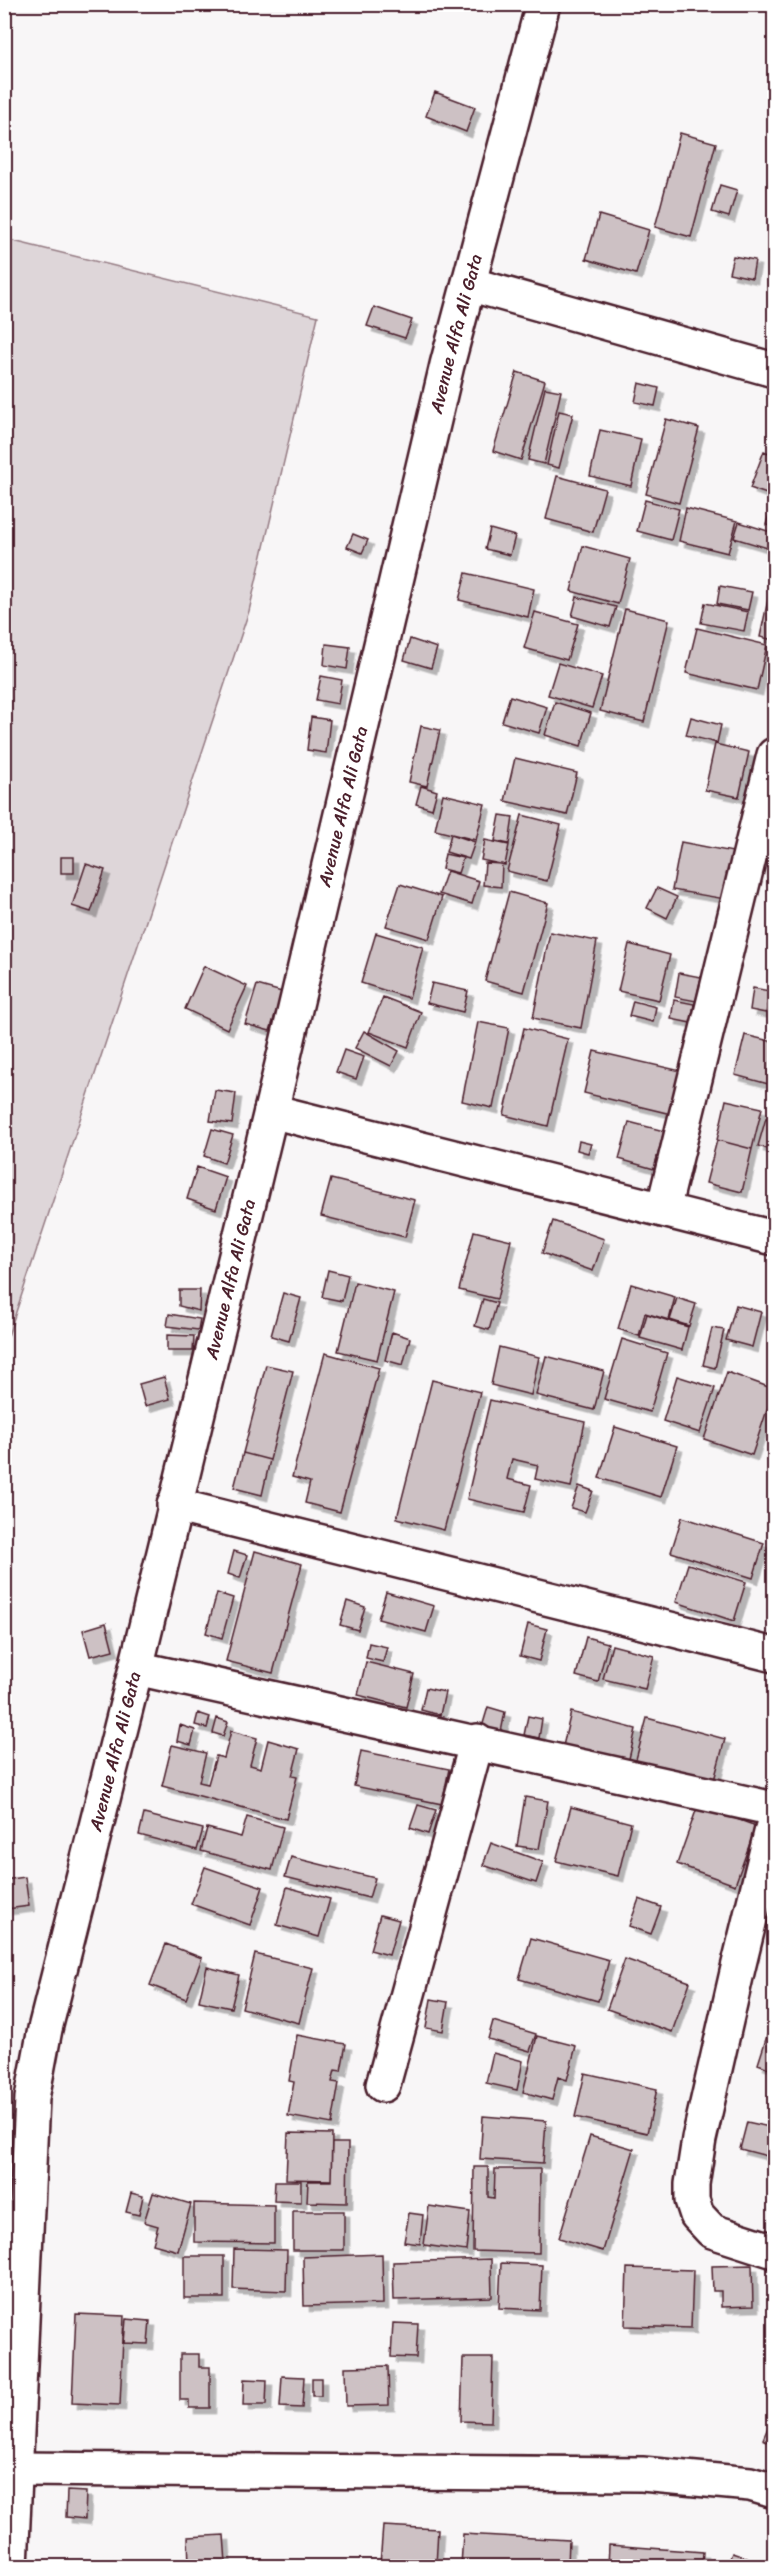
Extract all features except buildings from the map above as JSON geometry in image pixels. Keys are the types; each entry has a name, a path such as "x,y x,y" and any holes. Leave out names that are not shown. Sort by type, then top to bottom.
{"street":[{"name":"Avenue Alfa Ali Gata","path":"10,2566 32,2098 45,2029 136,1668 271,1111 447,365 543,4"},
{"path":"469,284 774,370"},
{"path":"663,1210 774,754"},
{"path":"271,1111 774,1238"},
{"path":"174,1504 774,1655"},
{"path":"136,1668 477,1741 774,1809"},
{"path":"383,2085 477,1741"},
{"path":"774,1821 699,2139 692,2184 692,2200 697,2215 712,2231 774,2252"},
{"path":"15,2469 642,2474 738,2483 774,2491"}],"shaded area":[{"path":"5,239 318,316 249,611 5,1345"}]}
